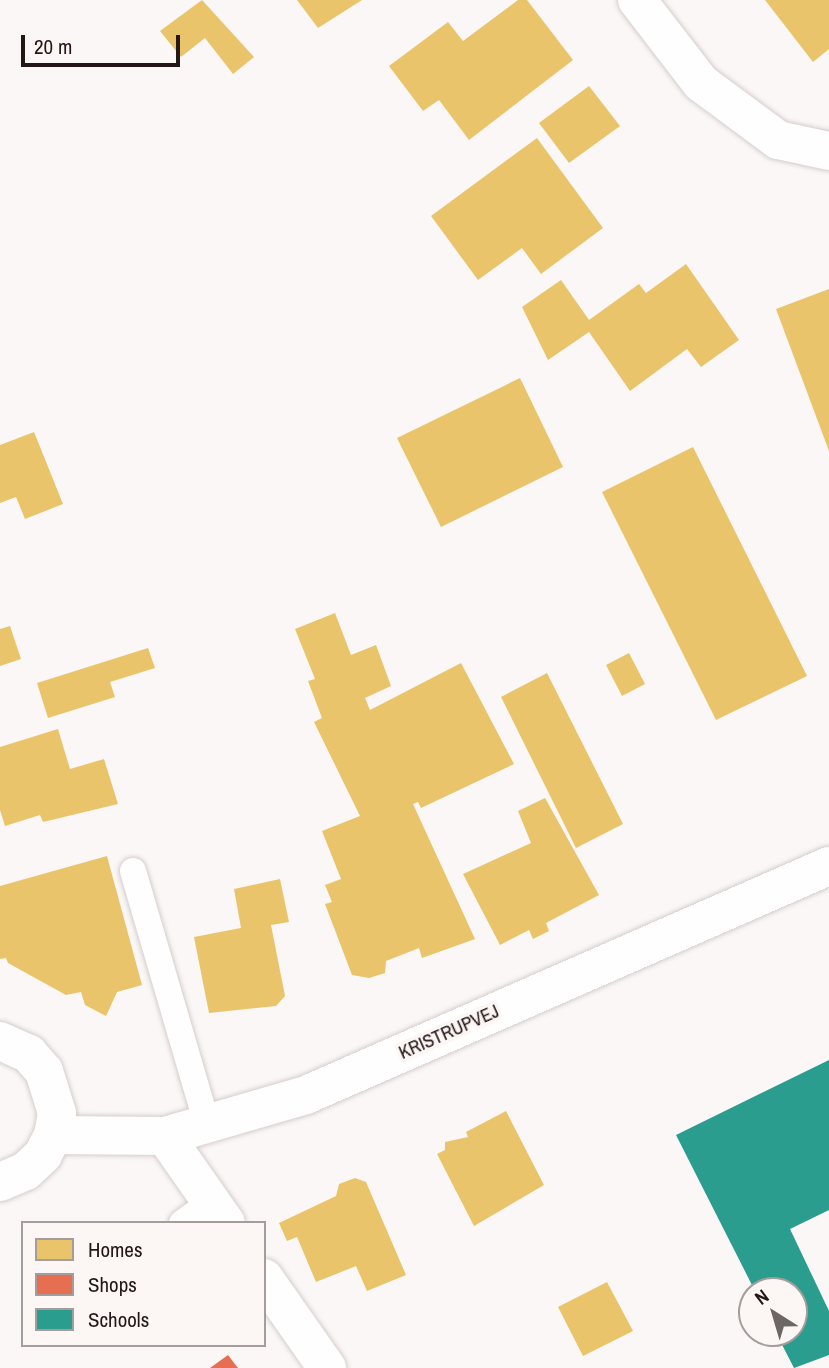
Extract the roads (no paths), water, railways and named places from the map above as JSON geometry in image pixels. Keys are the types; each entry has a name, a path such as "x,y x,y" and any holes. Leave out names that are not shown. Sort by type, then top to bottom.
{"street":[{"path":"638,0 701,83 778,140 829,151"},
{"name":"KRISTRUPVEJ","path":"53,1135 165,1136 306,1095 829,866"},
{"path":"0,1041 29,1054 44,1071 57,1113 53,1135 43,1155 26,1171 0,1182"},
{"path":"165,1136 206,1216"},
{"path":"266,1281 327,1368"}],"lane":[{"path":"133,871 207,1124"}]}
